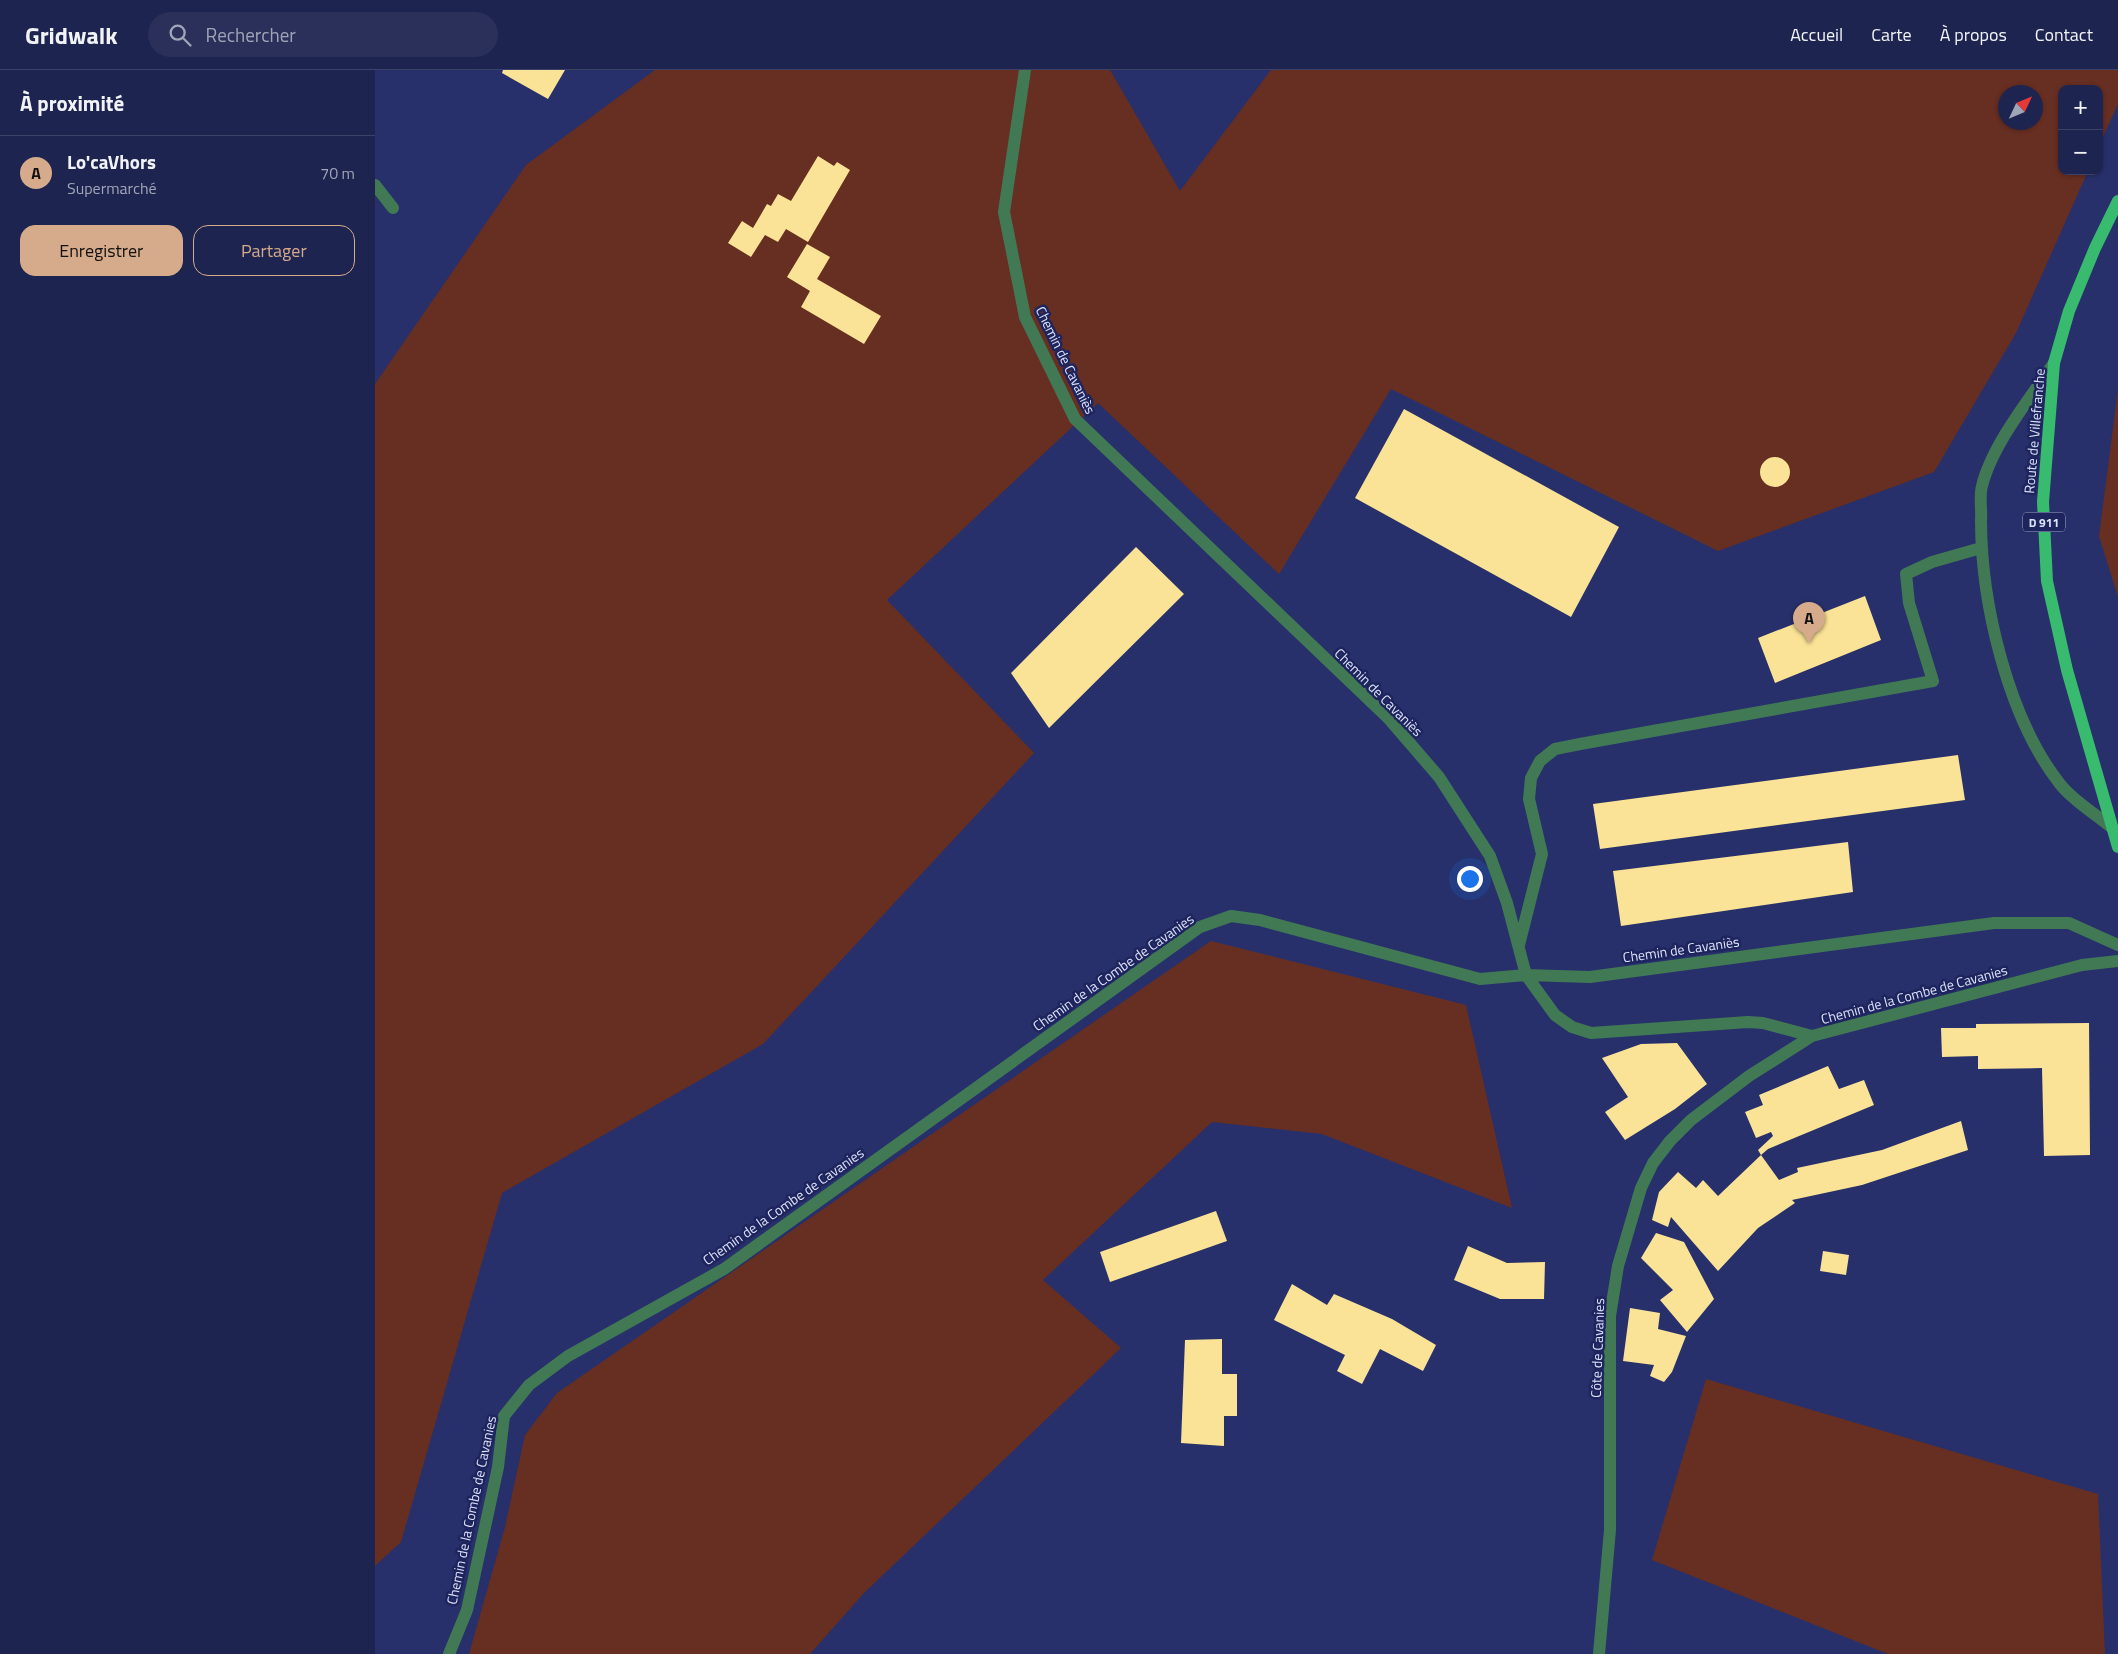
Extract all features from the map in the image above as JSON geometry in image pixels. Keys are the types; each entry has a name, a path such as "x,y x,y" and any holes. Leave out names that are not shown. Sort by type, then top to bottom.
{"main road":[{"name":"Route de Villefranche","path":"2118,201 2095,248 2069,311 2054,363 2043,502 2047,581 2067,670 2118,847"}],"street":[{"name":"Chemin de Cavaniès","path":"1025,70 1004,212 1025,317 1075,419 1389,719 1439,777 1490,856 1507,903 1526,975 1590,977 1994,923 2069,923 2118,945"},
{"path":"375,185 393,208"},
{"path":"2054,363 2000,443 1982,487 1981,548 1996,637 2017,710 2043,759 2061,786 2112,828"},
{"path":"1519,948 1543,854 1529,799 1531,778 1540,761 1555,749 1579,744 1933,681 1909,603 1907,574 1932,562 1981,548"},
{"name":"Chemin de la Combe de Cavanies","path":"449,1654 467,1610 498,1467 504,1416 529,1385 568,1356 724,1268 1200,927 1231,916 1260,920 1479,979 1526,975 1555,1015 1571,1027 1591,1033 1748,1022 1778,1026 1812,1036 2082,965 2118,961"},
{"name":"Côte de Cavanies","path":"1599,1654 1610,1530 1610,1316 1618,1266 1641,1188 1653,1163 1691,1120 1749,1076 1812,1036"}],"shaded area":[{"path":"655,70 1110,70 1180,191 1271,70 2118,70 2118,104 2103,137 2103,85 2058,85 2058,175 2086,175 2016,333 1934,472 1718,551 1391,389 1279,574 1098,403 887,600 1034,753 763,1044 502,1193 401,1542 375,1566 375,384 526,165"},
{"path":"2118,389 2118,597 2099,536"},
{"path":"1211,941 1466,1005 1512,1208 1322,1134 1212,1122 1043,1280 1121,1348 864,1593 810,1654 469,1654 505,1527 525,1435 557,1393"},
{"path":"1706,1379 2098,1494 2105,1654 1888,1654 1652,1560"}],"building":[{"path":"503,70 565,70 548,99 502,73"},
{"path":"818,156 834,166 837,162 850,170 808,242 786,229 778,242 765,235 751,257 728,243 742,221 753,228 767,204 771,206 778,194 791,201"},
{"path":"807,244 830,257 817,279 881,316 864,344 801,307 810,291 787,277"},
{"path":"1404,409 1619,527 1571,617 1355,498"},
{"path":"1775,457 1781,458 1789,466 1789,478 1781,486 1775,487 1769,486 1761,478 1760,472 1761,466 1769,458"},
{"path":"1136,547 1184,594 1049,728 1011,673"},
{"path":"1865,596 1881,640 1775,683 1758,638"},
{"path":"1958,755 1965,800 1600,849 1593,804"},
{"path":"1848,842 1853,892 1621,926 1613,871"},
{"path":"2089,1023 2090,1155 2044,1156 2042,1068 1978,1069 1978,1056 1942,1057 1941,1028 1976,1028 1976,1024"},
{"path":"1677,1043 1707,1084 1675,1109 1625,1140 1605,1112 1628,1097 1602,1058 1641,1044"},
{"path":"1828,1066 1839,1089 1864,1080 1874,1105 1768,1149 1761,1155 1758,1150 1773,1136 1771,1132 1756,1138 1745,1112 1763,1105 1759,1095"},
{"path":"1961,1121 1968,1150 1862,1185 1792,1200 1795,1203 1758,1228 1718,1271 1671,1217 1668,1227 1652,1220 1659,1192 1678,1172 1696,1188 1703,1180 1718,1196 1761,1155 1779,1180 1798,1172 1797,1168 1882,1150"},
{"path":"1216,1211 1227,1241 1110,1282 1100,1252"},
{"path":"1656,1233 1684,1242 1714,1299 1687,1332 1660,1300 1673,1290 1641,1258"},
{"path":"1468,1246 1507,1263 1545,1262 1544,1299 1500,1299 1454,1280"},
{"path":"1823,1251 1849,1255 1846,1275 1820,1271"},
{"path":"1292,1284 1327,1305 1334,1294 1392,1319 1436,1345 1423,1371 1380,1349 1362,1384 1337,1371 1345,1355 1274,1320"},
{"path":"1630,1308 1660,1313 1658,1329 1686,1336 1672,1372 1664,1382 1650,1376 1654,1365 1623,1361"},
{"path":"1222,1339 1222,1374 1237,1374 1237,1416 1224,1416 1224,1446 1181,1443 1185,1340"}],"place":[{"name":"Lo'caVhors","path":"1809,643"}]}
